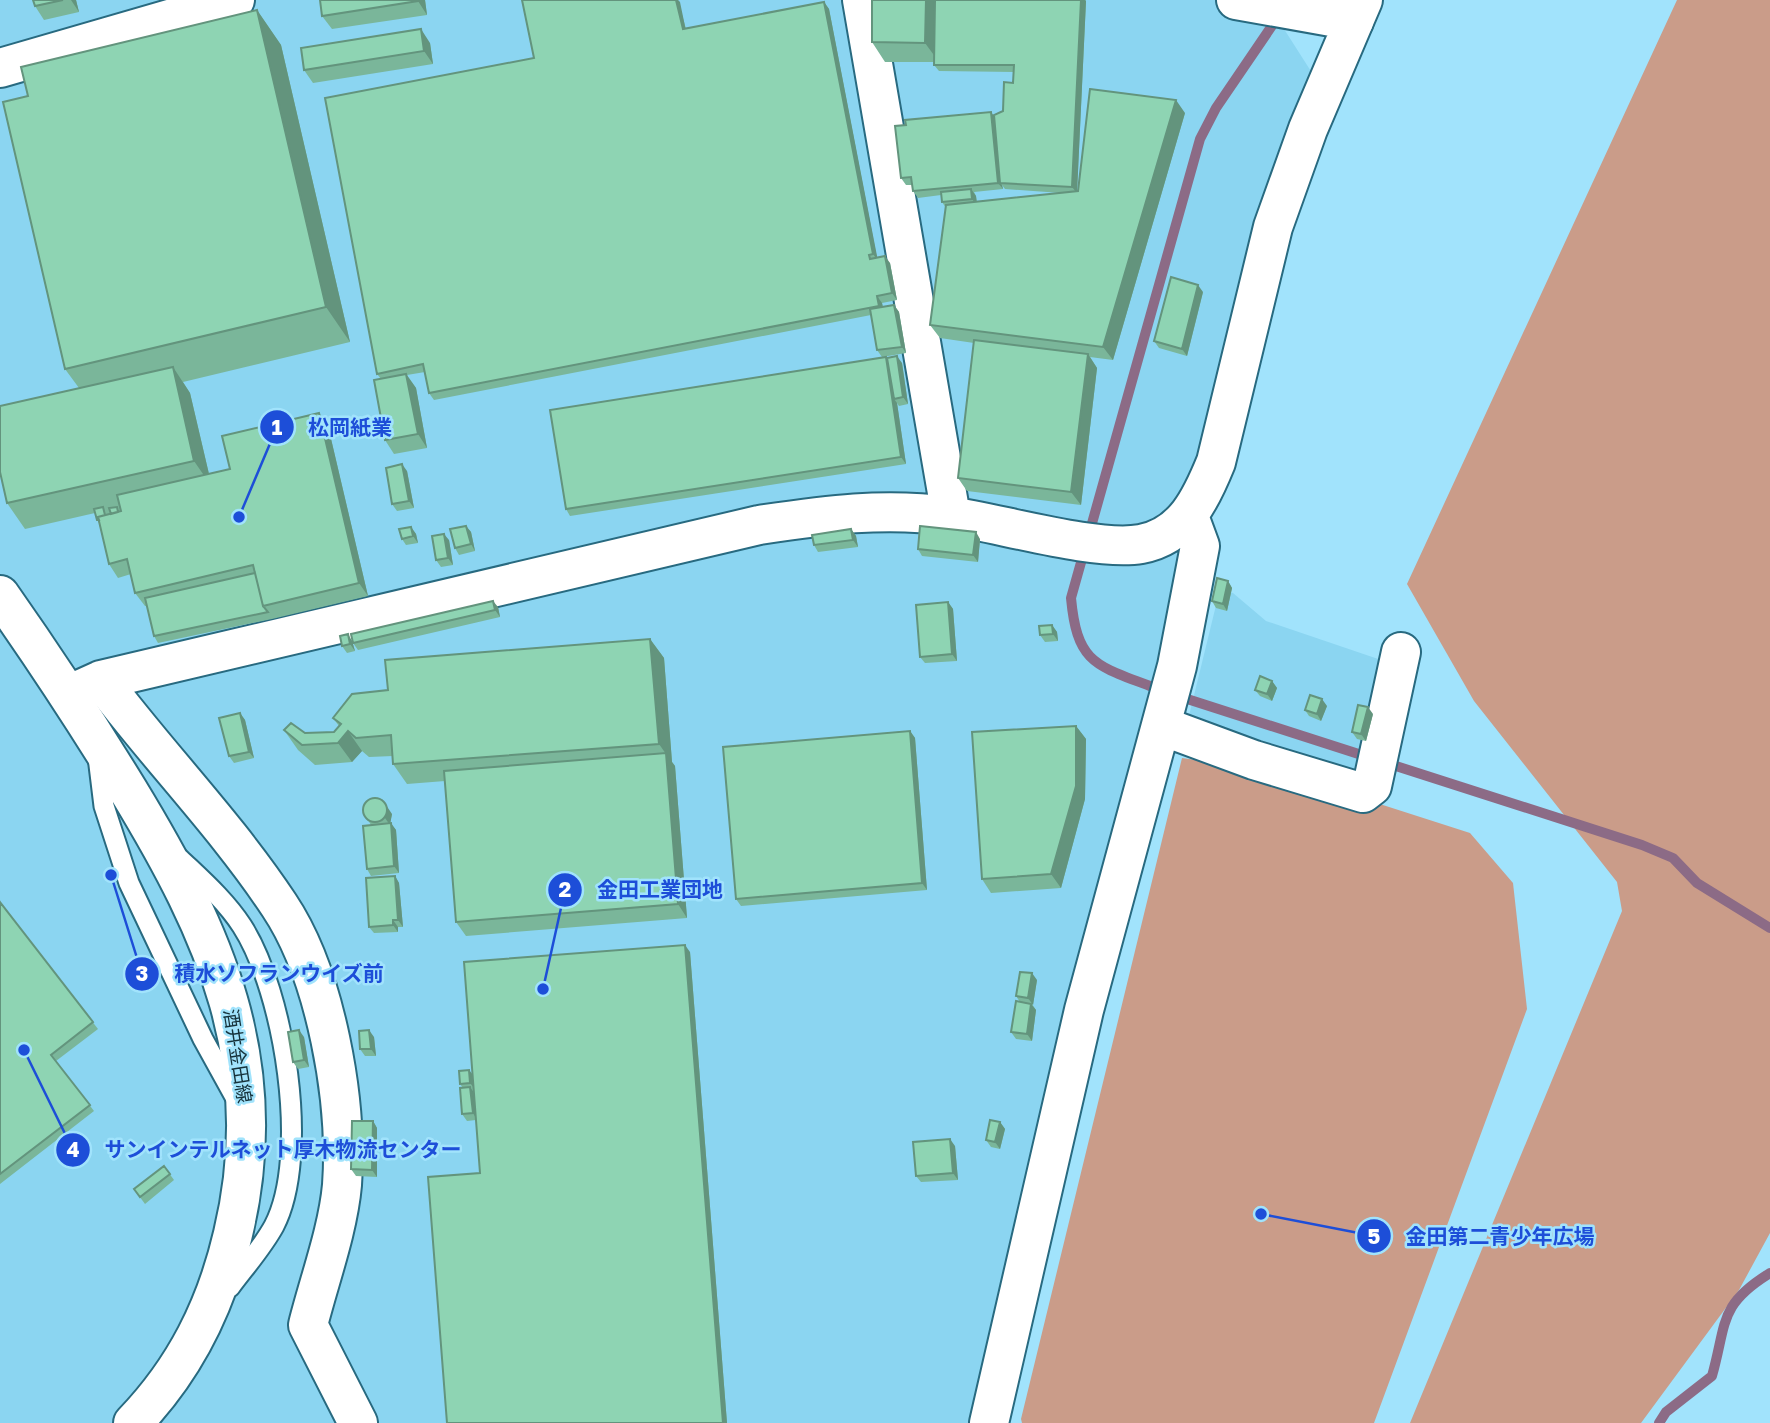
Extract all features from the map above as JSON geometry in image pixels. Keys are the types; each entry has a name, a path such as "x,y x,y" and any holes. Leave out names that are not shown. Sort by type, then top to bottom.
{"street":[{"path":"0,68 235,0"},
{"path":"862,0 951,516"},
{"path":"358,1423 308,1325 342,1188 343,1147 334,1072 314,976 278,904 85,687 759,525 847,511 896,510 951,516 1089,541 1141,544 1180,527 1202,498 1216,462 1273,227 1308,129 1359,11 1317,15 1251,3"},
{"path":"989,1423 1084,1010 1162,726 1200,546 1189,516"},
{"name":"酒井金田線","path":"0,595 85,687 96,737 186,889 221,976 243,1065 248,1119 245,1170 237,1221 222,1281 207,1319 181,1363 133,1423"},
{"path":"1162,726 1254,761 1363,793 1372,786 1401,652"}],"lane":[{"path":"96,737 104,806 129,883 203,1039 248,1119"},
{"path":"156,837 221,898 243,927 275,1003 288,1073 291,1140 287,1172 274,1226 207,1319"}],"shaded area":[{"path":"0,0 1306,0 1284,29 1314,76 1191,554 981,1423 0,1423"},
{"path":"1677,0 1770,0 1770,1233 1739,1290 1641,1423 1410,1423 1622,911 1617,882 1474,701 1407,584"},
{"path":"1220,589 1233,593 1266,621 1387,662 1365,779 1187,724"},
{"path":"1182,758 1277,771 1470,833 1513,883 1527,1009 1374,1423 1022,1423"}],"building":[{"path":"33,0 63,0 35,6"},
{"path":"320,0 417,0 418,1 322,16"},
{"path":"522,0 676,0 683,29 824,2 873,254 869,255 870,259 885,256 892,293 877,296 879,306 429,393 423,364 377,374 325,98 534,58"},
{"path":"872,0 926,0 925,43 872,42"},
{"path":"935,0 1081,0 1072,187 1000,183 994,115 1003,111 1004,82 1013,83 1014,65 934,65"},
{"path":"257,10 326,307 65,369 3,102 28,96 21,67"},
{"path":"421,29 424,51 304,70 301,48"},
{"path":"1090,89 1176,100 1103,347 930,325 946,205 1078,191"},
{"path":"991,112 998,183 913,191 911,177 901,178 895,126 906,125 905,120"},
{"path":"971,189 972,199 942,202 941,192"},
{"path":"1171,277 1198,285 1182,349 1154,341"},
{"path":"894,305 902,347 877,350 870,309"},
{"path":"974,340 1088,354 1071,492 958,478"},
{"path":"897,356 903,397 894,399 887,358"},
{"path":"886,357 901,457 566,509 550,410"},
{"path":"173,367 194,461 7,503 0,472 0,406"},
{"path":"406,374 418,434 385,440 374,380"},
{"path":"319,413 359,583 263,606 253,565 135,593 127,559 109,564 98,517 121,511 117,495 230,469 222,436"},
{"path":"402,464 409,501 392,504 386,468"},
{"path":"103,507 105,515 97,520 94,509"},
{"path":"117,507 118,512 111,514 109,508"},
{"path":"466,526 471,544 455,548 450,529"},
{"path":"920,526 976,532 973,555 918,549"},
{"path":"411,527 413,536 402,539 399,529"},
{"path":"851,529 853,540 814,545 812,535"},
{"path":"444,534 448,558 436,560 432,536"},
{"path":"255,573 263,606 268,612 154,636 145,598"},
{"path":"1217,578 1228,581 1223,604 1212,601"},
{"path":"493,601 495,610 353,643 351,634"},
{"path":"948,602 952,654 920,657 916,605"},
{"path":"1052,625 1053,634 1040,635 1039,626"},
{"path":"348,634 350,644 342,646 340,636"},
{"path":"650,639 659,744 393,764 391,735 356,738 348,731 338,743 302,745 284,730 291,723 305,733 334,732 341,724 333,718 352,694 388,690 385,660"},
{"path":"1260,676 1272,681 1267,694 1255,690"},
{"path":"1310,695 1322,699 1317,714 1305,710"},
{"path":"1358,705 1368,707 1361,734 1352,732"},
{"path":"240,713 249,752 229,756 219,718"},
{"path":"1076,726 1076,786 1051,874 982,879 972,732"},
{"path":"910,731 922,883 736,899 723,747"},
{"path":"666,753 678,904 456,922 444,771"},
{"path":"375,798 384,801 387,810 384,819 375,822 366,819 363,810 366,801"},
{"path":"391,823 394,866 367,869 363,826"},
{"path":"395,876 398,920 393,920 393,925 369,927 366,878"},
{"path":"0,902 93,1022 51,1055 90,1105 0,1174"},
{"path":"685,945 723,1423 447,1423 428,1177 480,1173 464,962"},
{"path":"1020,972 1032,973 1028,998 1016,996"},
{"path":"1016,1001 1031,1004 1027,1034 1011,1032"},
{"path":"299,1030 304,1060 293,1062 288,1032"},
{"path":"369,1030 371,1049 360,1049 359,1031"},
{"path":"469,1070 470,1083 460,1084 459,1071"},
{"path":"470,1087 473,1113 462,1114 460,1088"},
{"path":"990,1120 1000,1122 995,1142 986,1140"},
{"path":"352,1121 373,1121 372,1170 351,1169"},
{"path":"950,1139 953,1173 916,1176 913,1142"},
{"path":"164,1166 170,1174 140,1197 134,1189"}],"waterway":[{"path":"1150,686 1102,666 1092,658 1078,636 1071,598 1200,139 1216,108 1280,14"},
{"path":"1181,697 1642,845 1673,858 1697,883 1770,928"},
{"path":"1659,1423 1666,1412 1712,1376 1723,1329 1733,1306 1753,1284 1770,1273"}],"place":[{"name":"松岡紙業","path":"239,517"},
{"name":"積水ソフランウイズ前","path":"111,875"},
{"name":"金田工業団地","path":"543,989"},
{"name":"サンインテルネット厚木物流センター","path":"24,1050"},
{"name":"金田第二青少年広場","path":"1261,1214"}]}
